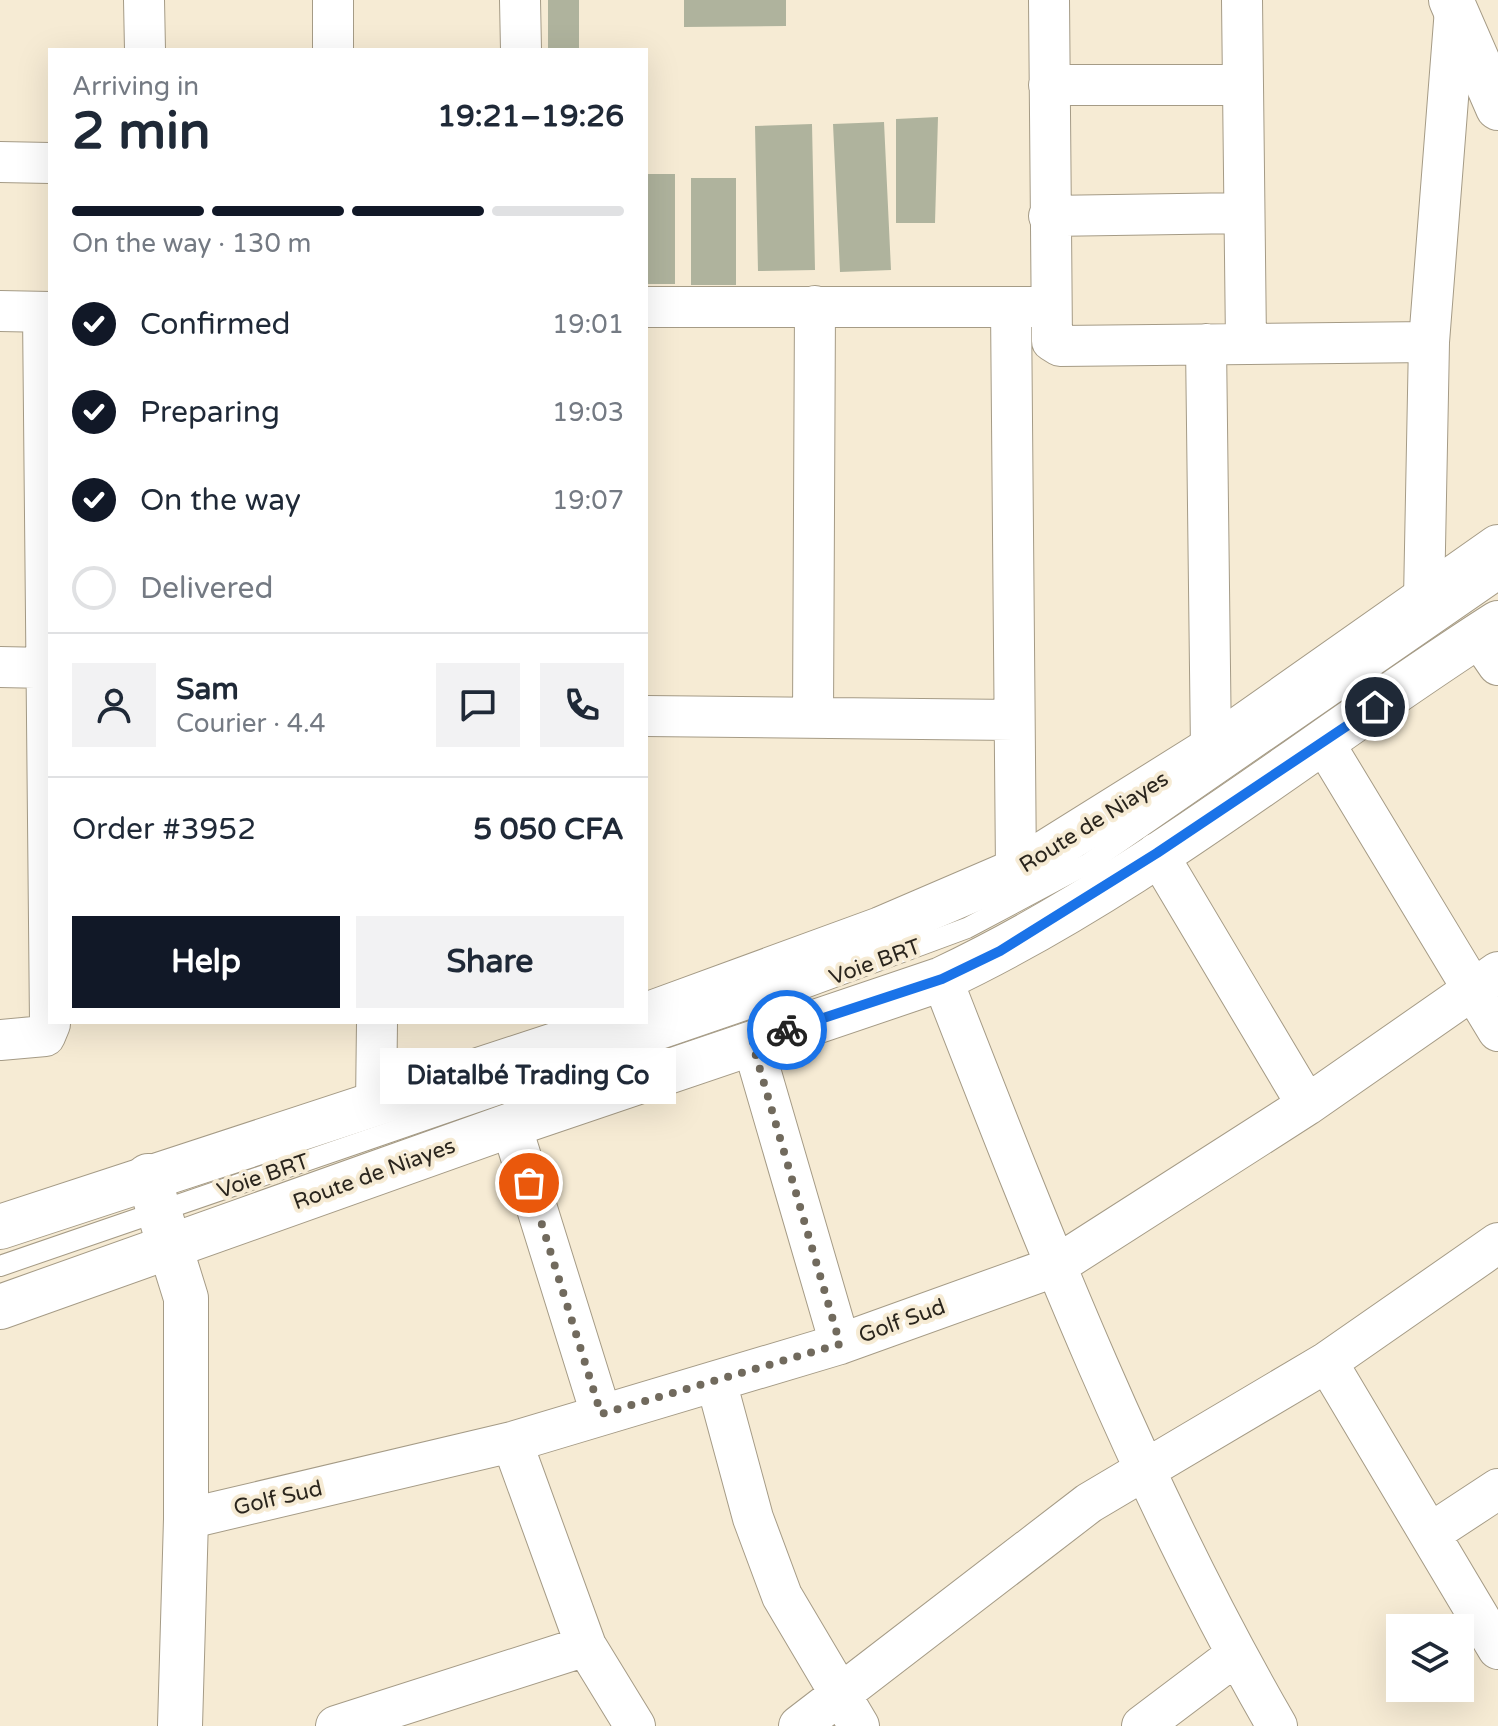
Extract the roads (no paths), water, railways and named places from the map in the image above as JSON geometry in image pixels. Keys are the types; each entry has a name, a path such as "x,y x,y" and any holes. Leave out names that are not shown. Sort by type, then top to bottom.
{"main road":[{"path":"1453,4 1498,108"},
{"name":"Route de Niayes","path":"648,1014 881,929 1016,871 1211,749 1498,547"},
{"name":"Route de Niayes","path":"0,1227 160,1211 511,1125 942,979 1000,951 1324,743 1491,641"},
{"name":"Route de Niayes","path":"0,1307 160,1211 376,1105 619,1024"},
{"path":"160,1211 186,1298 186,1519 180,1726"}],"street":[{"path":"144,0 145,48"},
{"path":"333,0 333,48"},
{"path":"520,0 521,48"},
{"path":"1016,871 1013,720 1030,307 1049,216 1049,0"},
{"path":"1242,0 1246,343"},
{"path":"1424,599 1429,342 1453,4"},
{"path":"1049,85 1243,85"},
{"path":"0,162 48,163"},
{"path":"1049,216 1244,213"},
{"path":"813,717 815,306"},
{"path":"648,307 1030,307"},
{"path":"1030,307 1052,341 1060,346 1429,342"},
{"path":"0,311 47,312 48,697"},
{"path":"1206,344 1211,749"},
{"path":"0,667 46,668"},
{"path":"648,716 1013,720"},
{"path":"1324,743 1486,980 1498,1031"},
{"path":"1157,853 1307,1105"},
{"path":"942,979 1054,1267 1144,1468 1236,1655 1277,1726"},
{"name":"Golf Sud","path":"186,1519 512,1442 840,1344 1054,1267 1307,1105 1486,980"},
{"path":"0,1040 37,1039 45,1036 50,1024"},
{"path":"376,1105 377,1024"},
{"path":"752,1042 840,1344"},
{"path":"511,1125 601,1414"},
{"path":"799,1726 851,1710 1089,1503 1327,1362 1498,1243"},
{"path":"1327,1362 1498,1649"},
{"path":"716,1381 753,1518 782,1596 851,1710"},
{"path":"512,1442 586,1646 635,1726"},
{"path":"1431,1533 1498,1489"},
{"path":"363,1723 586,1646"},
{"path":"1142,1726 1236,1655"}],"lane":[{"name":"Voie BRT","path":"0,1266 745,1010 967,928 1089,863 1498,580"}],"place":[{"name":"Diatalbé Trading Co","path":"529,1183"}]}
